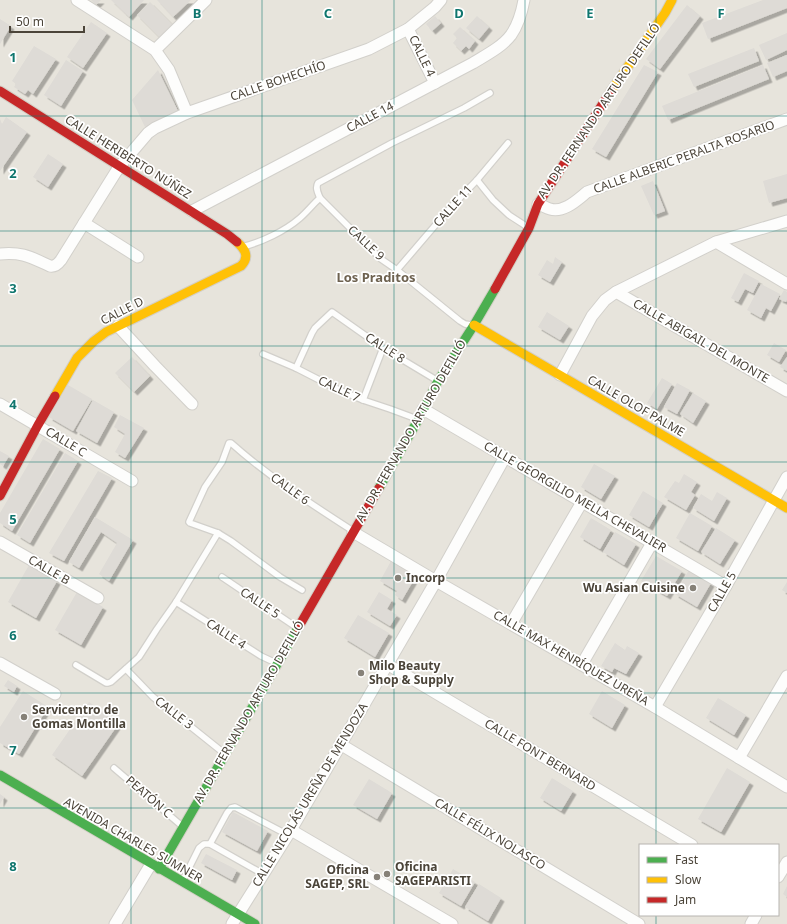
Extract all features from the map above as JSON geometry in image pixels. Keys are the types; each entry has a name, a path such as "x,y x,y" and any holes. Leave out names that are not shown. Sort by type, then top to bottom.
{"street":[{"path":"77,0 155,50 169,70 187,113"},
{"path":"155,50 206,0"},
{"name":"CALLE BOHECHÍO","path":"0,254 22,254 50,266 57,265 119,167 148,133 155,128 187,113 369,49 408,29 435,7 441,0"},
{"name":"CALLE 14","path":"192,211 473,63 502,43 511,34 517,22 524,0"},
{"name":"AV. DR. FERNANDO ARTURO DEFILLÓ","path":"115,924 183,827 418,420 438,381 474,325 529,228 538,204 605,99 672,0"},
{"name":"CALLE 4","path":"408,29 435,82"},
{"name":"CALLE HERIBERTO NÚÑEZ","path":"0,91 119,167 192,211 234,239 242,247"},
{"name":"CALLE ALBERIC PERALTA ROSARIO","path":"538,204 550,209 560,209 572,204 587,192 787,119"},
{"path":"560,375 592,316 605,300 616,292 716,242 787,221"},
{"path":"84,223 138,257"},
{"path":"716,242 787,284"},
{"name":"CALLE D","path":"0,496 38,425 77,358 94,341 106,332 241,266 246,259 246,254 242,247"},
{"name":"CALLE ABIGAIL DEL MONTE","path":"616,292 787,391"},
{"name":"CALLE OLOF PALME","path":"474,325 787,508"},
{"path":"118,326 192,404"},
{"name":"CALLE C","path":"0,404 132,481"},
{"name":"CALLE GEORGILIO MELLA CHEVALIER","path":"423,409 726,586"},
{"name":"CALLE NICOLÁS UREÑA DE MENDOZA","path":"235,919 289,832 388,664 506,457"},
{"name":"CALLE 5","path":"655,707 726,586 787,477"},
{"path":"512,624 582,502"},
{"name":"CALLE MAX HENRÍQUEZ UREÑA","path":"353,532 582,664 787,787"},
{"name":"CALLE B","path":"0,542 98,598"},
{"path":"582,664 652,543"},
{"path":"0,662 54,694"},
{"name":"CALLE FONT BERNARD","path":"388,664 690,844"},
{"path":"739,758 787,676"},
{"name":"CALLE FÉLIX NOLASCO","path":"340,744 638,924"},
{"name":"AVENIDA CHARLES SUMNER","path":"0,776 182,882 235,919 255,924"},
{"path":"289,832 452,924"},
{"path":"779,875 787,862"}],"lane":[{"path":"242,247 256,244 302,217 313,203 320,198 316,188 318,183 392,143 490,94"},
{"name":"CALLE 11","path":"397,270 508,143"},
{"path":"477,180 494,200 509,214 529,228"},
{"name":"CALLE 9","path":"320,198 381,259 397,270 460,321 466,324 474,325"},
{"name":"CALLE 8","path":"296,368 315,328 332,312 383,348 438,381"},
{"path":"363,400 383,348"},
{"name":"CALLE 7","path":"263,354 296,368 337,389 418,420"},
{"name":"CALLE 6","path":"218,533 189,522 205,487 222,462 230,442 289,488 353,532"},
{"path":"76,665 108,684 139,657 176,602 218,533 280,577 302,590"},
{"name":"CALLE 5","path":"222,578 298,628"},
{"name":"CALLE 4","path":"176,602 261,656 277,664"},
{"name":"CALLE 3","path":"126,669 153,697 225,754"},
{"name":"PEATÓN C","path":"114,768 183,827"},
{"path":"210,844 227,813 231,808 235,807 289,832"},
{"path":"182,882 199,848 204,844 210,844 263,874"}],"shaded area":[{"path":"0,0 787,0 787,924 0,924"}],"building":[{"path":"91,0 101,0 96,5"},
{"path":"111,0 144,0 129,17"},
{"path":"157,0 191,0 173,17"},
{"path":"763,0 787,0 787,8 708,39 702,23"},
{"path":"150,2 173,25 160,38 137,15"},
{"path":"687,5 700,16 660,69 646,59"},
{"path":"435,16 441,23 432,31 426,24"},
{"path":"477,16 489,27 479,39 466,28"},
{"path":"0,19 11,26 0,44"},
{"path":"91,22 107,33 83,68 67,57"},
{"path":"460,27 475,41 469,49 466,46 461,51 453,43 457,38 453,34"},
{"path":"787,33 787,50 766,60 759,45"},
{"path":"34,46 56,59 33,94 28,90 25,94 14,87 16,84 12,81"},
{"path":"754,48 759,61 694,87 688,74"},
{"path":"787,55 787,71 773,77 767,63"},
{"path":"66,60 83,71 61,106 44,95"},
{"path":"644,65 658,72 606,157 592,149"},
{"path":"763,65 769,79 668,120 662,106"},
{"path":"158,70 178,111 145,127 132,100"},
{"path":"6,117 27,132 0,171 0,119 2,124"},
{"path":"48,154 63,164 48,187 33,177"},
{"path":"787,174 787,198 769,203 763,181"},
{"path":"653,181 665,211 654,215 641,186"},
{"path":"555,257 562,262 550,282 538,275 547,260 553,264"},
{"path":"744,273 759,281 753,293 745,289 738,302 731,298"},
{"path":"761,284 780,294 771,311 766,308 761,318 747,310"},
{"path":"784,290 787,292 786,302 779,299"},
{"path":"547,312 569,326 560,340 538,327"},
{"path":"774,343 786,350 779,362 767,355"},
{"path":"132,357 150,376 134,392 115,373"},
{"path":"787,357 787,371 780,367"},
{"path":"662,378 672,384 657,409 647,403"},
{"path":"677,383 690,390 677,414 664,407"},
{"path":"68,385 92,399 73,431 49,417"},
{"path":"693,393 706,401 693,423 680,414"},
{"path":"93,400 114,412 97,443 76,431"},
{"path":"120,415 144,428 125,458 115,452 125,434 114,427"},
{"path":"43,439 60,449 12,531 0,523 0,513"},
{"path":"0,451 9,456 3,466 0,464"},
{"path":"65,453 78,461 30,543 17,535"},
{"path":"594,464 615,476 601,499 581,487"},
{"path":"98,471 112,478 64,561 49,553"},
{"path":"684,474 697,482 691,492 695,495 686,510 664,497 675,481 679,483"},
{"path":"643,491 663,503 649,527 629,515"},
{"path":"717,492 727,498 714,521 693,508 701,494 712,501"},
{"path":"690,513 712,526 698,551 676,538"},
{"path":"95,517 133,540 109,581 99,574 117,543 101,532 79,568 69,562"},
{"path":"591,518 611,530 600,549 580,537"},
{"path":"716,528 735,540 720,564 701,552"},
{"path":"615,532 636,544 624,565 603,552"},
{"path":"656,556 682,571 667,596 641,581"},
{"name":"Incorp","path":"391,561 416,576 402,600 395,595 397,591 380,581"},
{"path":"29,565 57,581 36,618 8,602"},
{"name":"Wu Asian Cuisine","path":"689,570 711,583 697,607 675,594"},
{"path":"787,582 787,593 782,590"},
{"path":"77,592 103,607 81,645 55,630"},
{"path":"379,592 392,600 387,609 397,615 390,626 367,612"},
{"path":"358,615 389,633 375,657 344,638"},
{"path":"615,643 625,650 627,646 639,653 626,674 614,668 612,672 601,666"},
{"path":"8,680 17,686 14,692 4,686"},
{"name":"Servicentro de Gomas Montilla","path":"23,691 48,707 19,754 0,743 0,727"},
{"path":"602,691 625,705 612,728 589,714"},
{"path":"718,698 746,715 734,735 706,718"},
{"path":"89,702 119,723 82,776 52,755"},
{"path":"727,768 750,782 721,832 698,819"},
{"path":"552,778 573,791 561,811 540,798"},
{"path":"369,779 392,793 377,819 353,805"},
{"path":"0,794 4,797 0,804"},
{"path":"233,812 268,831 257,851 222,832"},
{"path":"206,854 237,870 232,880 201,863"},
{"path":"453,869 475,882 461,906 439,893"},
{"path":"479,884 501,898 488,921 465,907"},
{"path":"787,886 787,897 783,894"}],"traffic: fast":[{"path":"379,488 418,420 438,381 495,289"},
{"path":"159,869 298,628"},
{"path":"0,775 255,924"}],"traffic: slow":[{"path":"611,91 665,13 672,0"},
{"path":"55,396 77,358 94,341 106,332 241,266 244,263 246,256 244,250 237,242"},
{"path":"474,325 787,508"}],"traffic: jam":[{"path":"0,91 227,234 237,242"},
{"path":"495,289 529,228 538,204 611,91"},
{"path":"0,496 55,396"},
{"path":"298,628 379,488"}],"place":[{"name":"Incorp","path":"398,578"},
{"name":"Wu Asian Cuisine","path":"693,588"},
{"name":"Milo Beauty Shop & Supply","path":"361,673"},
{"name":"Servicentro de Gomas Montilla","path":"24,717"},
{"name":"Oficina SAGEPARISTI","path":"387,874"},
{"name":"Oficina SAGEP, SRL","path":"377,877"}],"district":[{"name":"Los Praditos","path":"376,277"}]}
